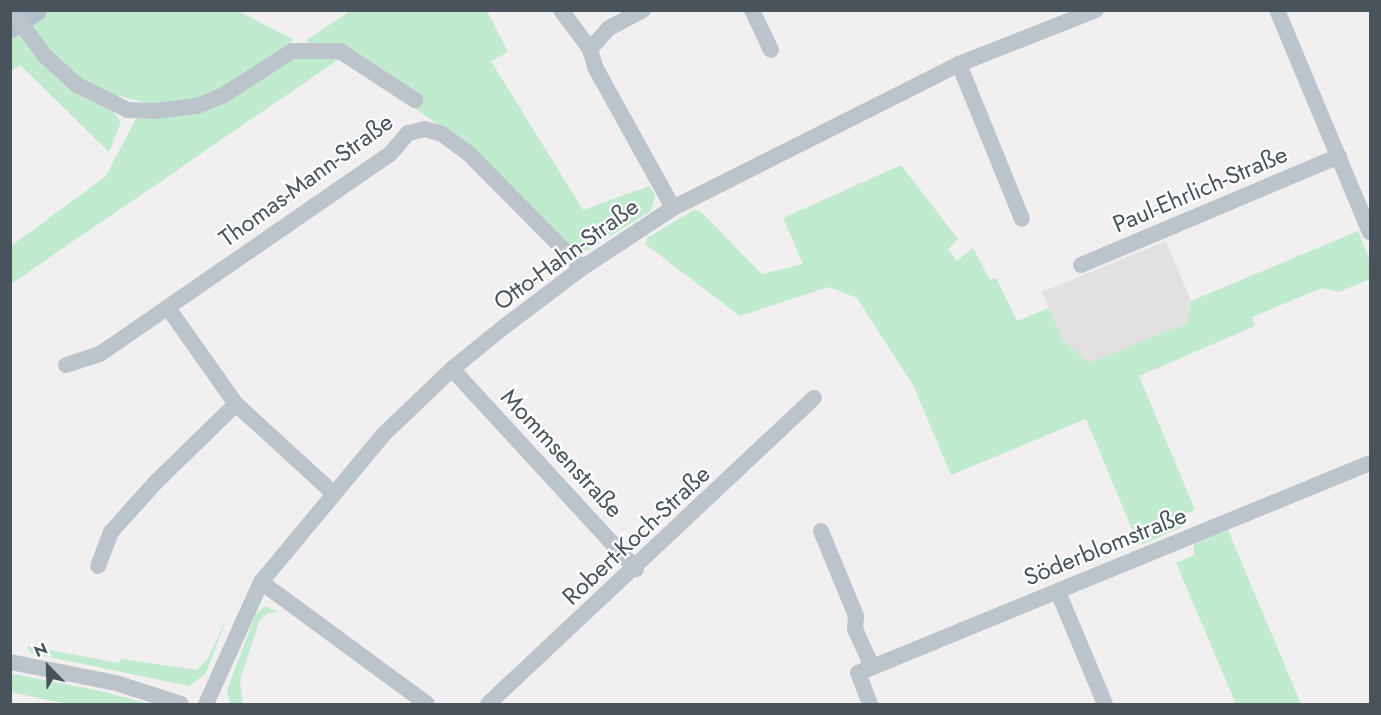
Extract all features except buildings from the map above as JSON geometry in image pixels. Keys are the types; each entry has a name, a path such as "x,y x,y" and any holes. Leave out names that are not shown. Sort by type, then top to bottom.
{"main road":[{"path":"10,27 36,10"}],"street":[{"path":"11,10 45,56 77,85 128,110 156,111 197,106 222,96 292,51 340,51 415,100"},
{"path":"561,10 590,49 600,76 673,208"},
{"path":"590,49 609,28 643,10"},
{"path":"752,10 771,50"},
{"name":"Otto-Hahn-Straße","path":"206,705 261,582 384,434 452,369 582,268 673,208 959,64 1096,10"},
{"path":"1276,10 1370,230"},
{"path":"959,64 1022,219"},
{"name":"Thomas-Mann-Straße","path":"66,365 100,354 390,154 408,133 425,129 442,134 467,152 582,268"},
{"name":"Paul-Ehrlich-Straße","path":"1081,265 1339,156"},
{"path":"168,308 236,404 333,494"},
{"name":"Mommsenstraße","path":"452,369 636,569"},
{"name":"Robert-Koch-Straße","path":"488,705 636,569 814,398"},
{"path":"98,566 111,532 157,481 236,404"},
{"name":"Söderblomstraße","path":"865,670 1371,462"},
{"path":"821,531 856,616 855,629 865,670 870,705"},
{"path":"261,582 427,705"},
{"path":"1058,592 1105,705"},
{"path":"10,662 116,683 181,705"}],"shaded area":[{"path":"1166,241 1191,301 1187,323 1089,363 1062,339 1042,292"}],"green space":[{"path":"50,11 238,11 294,40 215,93 186,103 154,105 96,90 121,122 109,152 20,65 11,71 11,37"},
{"path":"350,11 487,11 508,52 491,61 583,210 649,186 655,195 651,211 581,254 574,254 470,147 342,57 11,284 11,246 105,177 136,119 199,110 287,61 312,55 307,40"},
{"path":"901,165 958,239 948,249 957,261 973,248 990,280 996,278 1017,321 1049,308 1062,339 1089,363 1187,323 1191,301 1358,231 1370,261 1370,279 1339,292 1322,288 1252,317 1255,326 1139,376 1195,510 1187,513 1183,527 1143,544 1137,541 1086,419 951,475 914,387 857,298 829,287 740,316 645,244 647,238 694,210 700,211 762,274 803,264 783,218"},
{"path":"1228,530 1301,704 1236,704 1176,563 1194,555 1194,544"},
{"path":"264,606 279,612 268,613 259,621 240,681 243,704 230,704 227,690 255,616"},
{"path":"227,618 206,673 189,686 30,653 27,646 119,663 121,659 197,670 208,658"},
{"path":"10,673 151,704 66,704 11,692"}]}
